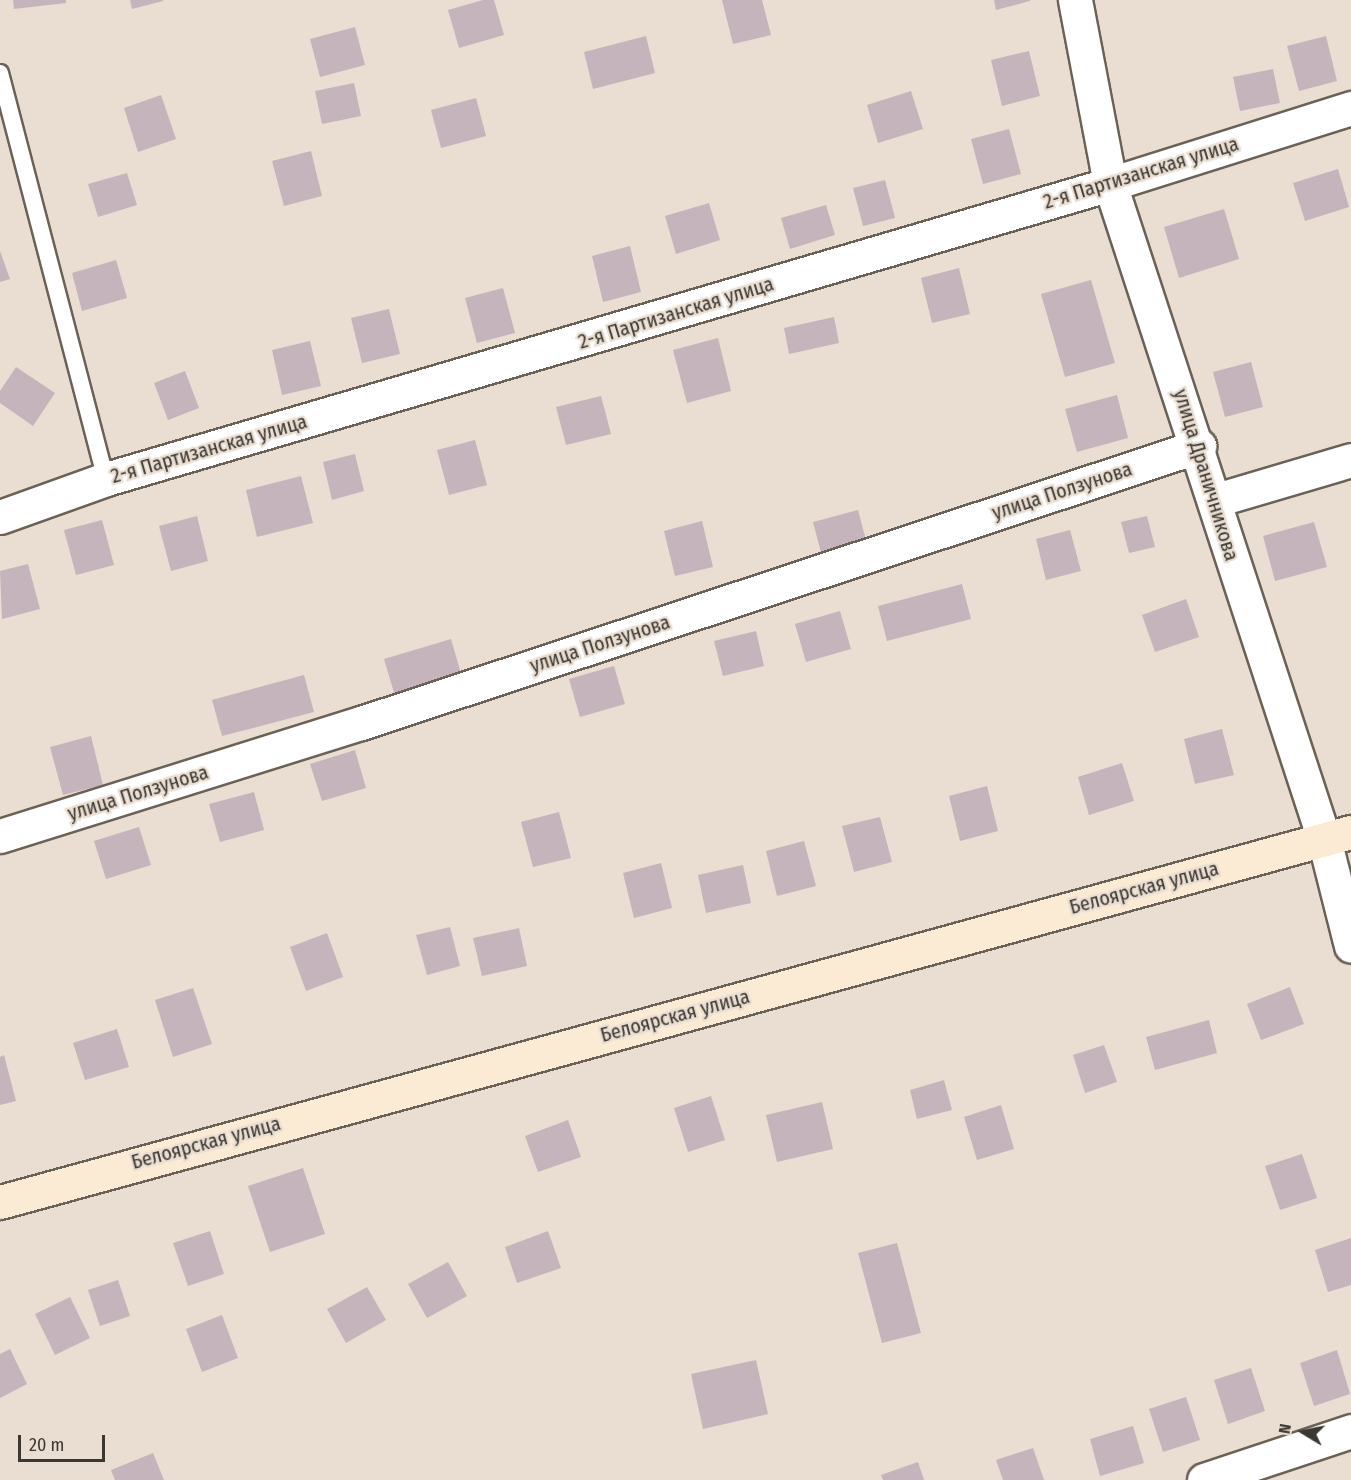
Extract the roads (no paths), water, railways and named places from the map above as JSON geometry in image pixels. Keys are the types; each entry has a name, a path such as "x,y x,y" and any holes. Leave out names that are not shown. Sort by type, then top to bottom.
{"street":[{"name":"улица Драничникова","path":"1075,0 1110,184 1199,446 1261,654 1338,836 1351,946"},
{"name":"2-я Партизанская улица","path":"0,517 106,479 1110,184 1351,108"},
{"name":"улица Ползунова","path":"0,836 362,723 1199,446"},
{"path":"1216,500 1351,460"},
{"name":"Белоярская улица","path":"0,1202 1338,836"},
{"path":"1204,1480 1351,1431"}],"lane":[{"path":"0,73 106,479"}]}
